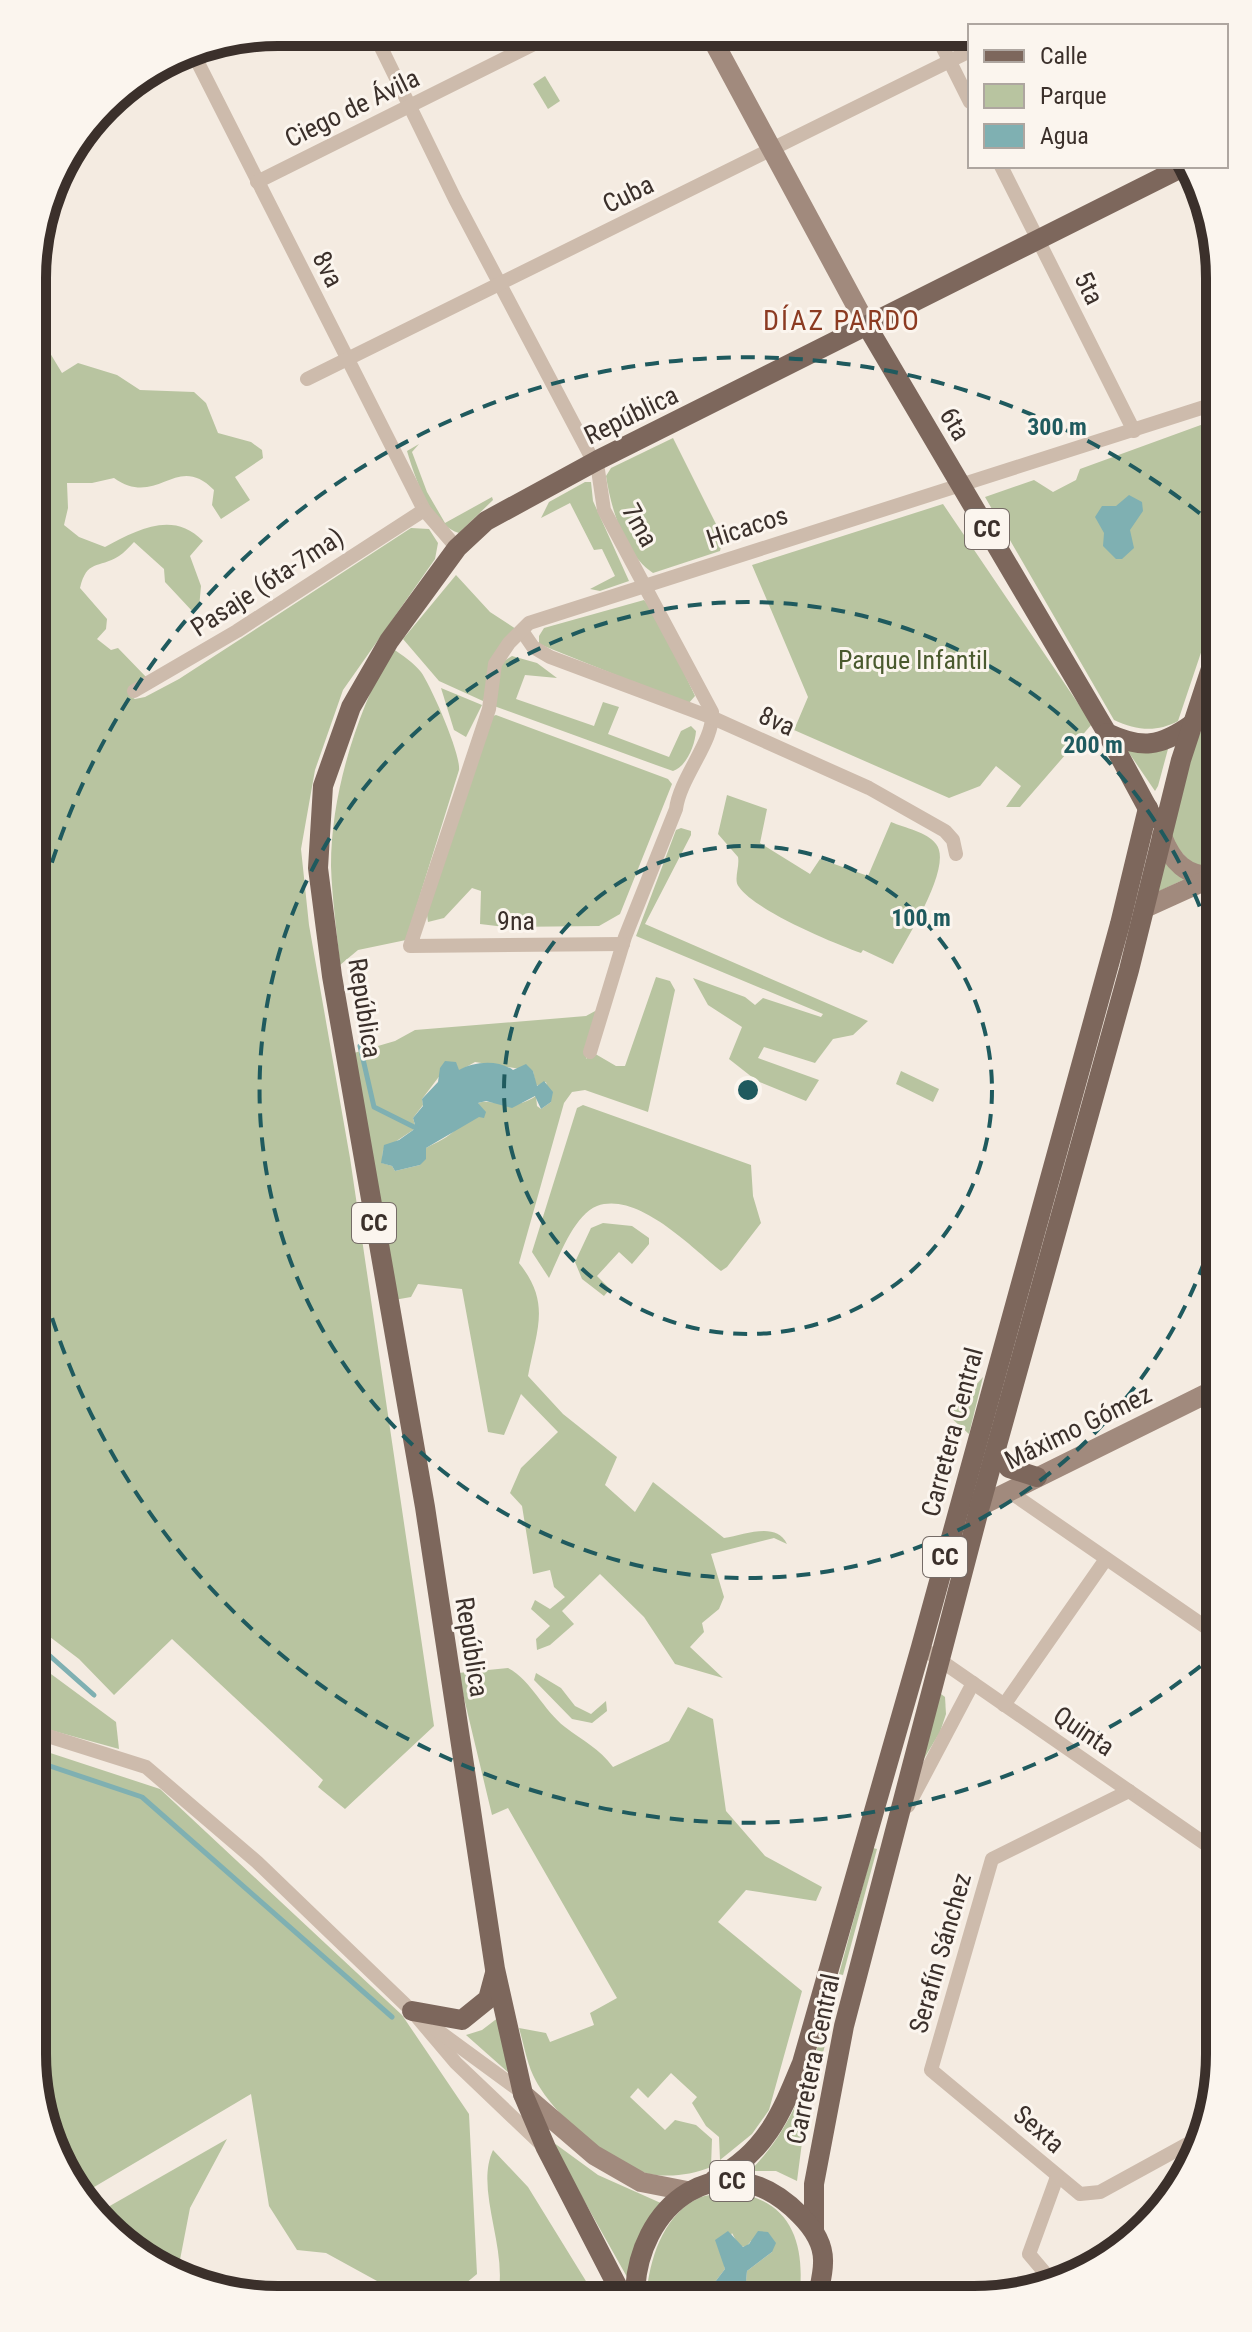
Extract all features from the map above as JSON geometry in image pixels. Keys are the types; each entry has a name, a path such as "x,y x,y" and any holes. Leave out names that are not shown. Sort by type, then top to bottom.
{"main road":[{"name":"República","path":"617,2286 546,2148 523,2094 495,1969 425,1507 332,976 318,868 323,786 351,707 389,641 457,548 486,521 508,506 1179,169"},
{"name":"6ta","path":"867,326 1107,733 1162,836"},
{"name":"CC","path":"1162,836 1191,725 1206,682"},
{"path":"1107,733 1131,745 1147,744 1172,738 1191,725"},
{"name":"Carretera Central","path":"814,2229 814,2184 826,2106 1135,906 1148,808"},
{"name":"Carretera Central","path":"715,2179 732,2170 759,2146 778,2121 802,2063 960,1500 1135,906 1162,836"},
{"path":"996,1451 1009,1468 1037,1477"},
{"path":"412,2011 456,2022 473,2015 488,1999 495,1969"},
{"name":"CC","path":"634,2286 634,2275 644,2248 671,2206 687,2191 715,2179 753,2182 782,2196 814,2229 823,2261 819,2286"},
{"path":"823,2261 828,2286"}],"street":[{"name":"7ma","path":"380,46 600,476 604,510 690,666 713,718"},
{"name":"Ciego de Ávila","path":"257,182 530,46"},
{"name":"6ta","path":"716,46 867,326"},
{"path":"942,46 968,98"},
{"name":"Cuba","path":"307,379 968,52"},
{"name":"8va","path":"197,61 424,510 457,548"},
{"name":"5ta","path":"1002,168 1134,431"},
{"name":"Hicacos","path":"410,946 489,709 495,664 509,643 529,623 1206,407"},
{"name":"Pasaje (6ta-7ma)","path":"134,691 237,631 424,510"},
{"name":"8va","path":"522,631 533,647 550,657 713,718 869,788 923,817 953,840 956,854"},
{"path":"590,1052 623,944 676,809 680,787 713,718"},
{"path":"1162,836 1169,853 1182,869 1199,877 1206,876"},
{"path":"1135,906 1206,879"},
{"name":"9na","path":"410,946 623,944"},
{"name":"Máximo Gómez","path":"980,1506 1206,1394"},
{"path":"1007,1490 1206,1627"},
{"path":"960,1500 980,1506"},
{"path":"1004,1705 1106,1559"},
{"name":"Quinta","path":"921,1647 1206,1844"},
{"path":"897,1825 973,1683"},
{"path":"46,1735 146,1767 257,1862 412,2011 456,2063 546,2148"},
{"name":"Serafín Sánchez","path":"931,2070 992,1859 1129,1791"},
{"path":"412,2011 523,2094 594,2155 641,2182 687,2191"},
{"name":"Sexta","path":"931,2070 1057,2177 1029,2254 1046,2275"},
{"path":"1057,2177 1080,2194 1100,2192 1187,2144"}],"green space":[{"path":"545,76 560,101 548,109 533,84"},
{"path":"50,353 62,373 78,363 117,375 140,390 194,392 206,403 218,433 251,442 262,450 263,458 235,477 250,500 221,519 212,505 214,490 189,476 143,487 129,486 114,478 92,483 67,483 68,508 64,525 79,537 105,547 142,529 167,525 180,526 203,541 190,556 201,586 199,608 193,612 165,582 164,569 134,542 119,556 94,566 83,579 80,588 107,619 106,629 97,639 111,650 118,648 148,679 130,696 135,699 179,679 411,528 429,529 438,543 435,559 343,690 315,770 301,849 309,925 350,1158 434,1726 345,1809 318,1787 323,1780 172,1639 114,1695 79,1659 46,1634 46,602 51,603 46,599 46,354"},
{"name":"Parque Infantil","path":"1206,423 1206,638 1178,721 1170,725 1146,729 1114,720 985,497 1034,480 1053,492 1076,480 1080,469"},
{"path":"673,438 723,538 720,551 653,573 634,554 620,529 606,476 611,468"},
{"path":"419,444 412,452 427,492 445,523 492,497 493,500 459,533 440,520 419,486 407,451"},
{"path":"585,482 591,482 593,501 629,581 600,591 590,589 615,576 602,549 594,550 570,503 541,518 549,502"},
{"name":"Parque Infantil","path":"943,504 1092,724 1020,807 1006,807 1021,786 996,766 980,786 949,798 794,730 808,697 752,565"},
{"path":"456,575 490,612 516,629 483,701 439,681 403,639"},
{"path":"644,600 658,617 695,696 688,704 539,644 544,628"},
{"path":"392,648 415,665 426,680 450,736 459,770 406,940 358,950 340,965 331,866 336,810 357,726"},
{"path":"512,656 537,663 557,678 525,675 516,699 594,726 603,702 619,707 608,734 669,757 681,731 691,726 696,731 689,754 682,765 673,771 494,706 501,663"},
{"path":"441,688 482,705 466,737 454,730"},
{"path":"493,716 668,779 672,784 620,914 599,926 505,927 480,924 481,891 472,888 444,918 428,922 426,907"},
{"path":"1206,719 1206,865 1195,868 1168,836 1193,750"},
{"path":"1168,749 1158,786 1155,791 1127,750"},
{"path":"727,795 767,809 760,843 810,874 820,859 868,876 891,822 921,833 936,844 940,855 939,869 933,886 893,964 778,916 739,887 738,857 718,834"},
{"path":"676,830 691,831 691,835 645,924 868,1021 853,1035 833,1039 815,1063 764,1047 758,1058 819,1080 806,1101 757,1081 729,1059 742,1027 708,1005 693,978 745,997 755,1005 763,998 821,1017 823,1014 636,936"},
{"path":"1163,856 1185,879 1153,894"},
{"path":"656,977 670,981 675,990 648,1112 585,1090 572,1092 564,1103 519,1263 535,1291 539,1316 528,1376 563,1414 617,1457 605,1485 635,1512 653,1482 724,1538 768,1531 782,1537 787,1544 774,1538 711,1554 724,1597 719,1609 702,1623 704,1632 690,1647 723,1678 675,1664 644,1617 600,1574 562,1611 574,1624 550,1645 537,1650 536,1639 550,1626 531,1609 535,1600 550,1609 565,1597 554,1587 550,1570 533,1574 522,1506 510,1493 521,1468 558,1432 521,1394 504,1435 488,1432 462,1289 418,1284 411,1297 394,1300 354,1053 395,1041 415,1030 586,1016 597,1010 586,1059 592,1052 616,1066 625,1066","holes":["475,1062 533,1071 536,1086 546,1082 551,1102 541,1109 537,1106 536,1096 518,1104 482,1102 471,1109 450,1134 426,1148 420,1165 395,1171 392,1166 382,1163 383,1150 416,1128 413,1118 423,1105 422,1099 441,1074 459,1071"]},
{"path":"901,1071 939,1089 933,1102 896,1084"},
{"path":"583,1105 751,1165 753,1196 761,1223 727,1267 721,1271 647,1214 613,1204 597,1206 581,1218 549,1278 532,1252 577,1108"},
{"path":"603,1223 632,1226 649,1238 649,1244 632,1264 619,1252 597,1276 610,1289 604,1296 582,1279 575,1262 591,1228"},
{"path":"983,1377 969,1434 949,1416"},
{"path":"508,1668 524,1680 557,1720 613,1767 669,1741 688,1707 713,1719 726,1811 765,1856 822,1887 816,1901 746,1890 718,1922 802,1991 769,2110 752,2134 720,2160 719,2137 706,2126 692,2103 697,2097 671,2073 648,2098 638,2088 630,2097 665,2130 675,2120 696,2125 712,2139 711,2167 663,2176 623,2163 571,2125 545,2095 530,2068 519,2028 546,2033 550,2042 594,2025 590,2013 617,1998 508,1808 492,1815 458,1673"},
{"path":"46,1670 116,1722 119,1749 46,1729"},
{"path":"536,1673 561,1688 575,1706 591,1714 606,1701 607,1711 592,1723 572,1719 534,1680"},
{"path":"938,1695 945,1697 946,1714 940,1732 922,1762"},
{"path":"46,1752 160,1789 402,2015 469,2114 477,2274 462,2286 386,2286 326,2253 297,2250 269,2206 251,2094 90,2189 77,2170 58,2129 46,2069"},
{"path":"873,1848 877,1849 843,1975 839,1974"},
{"path":"499,2017 511,2075 466,2035 482,2030"},
{"path":"825,2022 831,2023 805,2119 797,2181 776,2171 750,2171 765,2155 788,2120"},
{"path":"227,2139 190,2208 179,2263 137,2238 106,2208"},
{"path":"550,2140 598,2175 663,2204 636,2242 627,2277"},
{"path":"493,2150 528,2187 589,2286 499,2286 499,2261 487,2184"},
{"path":"733,2193 753,2197 782,2215 797,2244 800,2286 748,2286 747,2271 772,2252 751,2241 746,2247 739,2246 732,2233 722,2256 725,2269 715,2282 706,2286 648,2286 654,2255 667,2227 688,2205 701,2197"}],"water":[{"path":"1129,495 1142,502 1143,511 1130,530 1134,548 1122,559 1116,559 1103,546 1104,533 1095,517 1102,506 1116,506"},
{"path":"445,1061 456,1062 459,1070 485,1063 500,1064 513,1070 526,1064 533,1071 537,1086 544,1081 553,1092 551,1102 541,1109 535,1096 512,1108 486,1101 478,1103 486,1112 484,1118 479,1117 426,1148 426,1159 420,1165 395,1171 392,1166 381,1163 384,1145 399,1140 416,1128 413,1118 423,1106 422,1099 438,1082 440,1068"},
{"path":"728,2231 743,2247 758,2231 768,2232 776,2243 772,2252 747,2271 746,2282 752,2286 706,2286 715,2282 725,2269 715,2240"}],"waterway":[{"path":"360,1046 374,1107 416,1128"},
{"path":"46,1652 94,1695"},
{"path":"46,1765 142,1797 392,2017"}],"district":[{"name":"DÍAZ PARDO","path":"842,320"}]}
